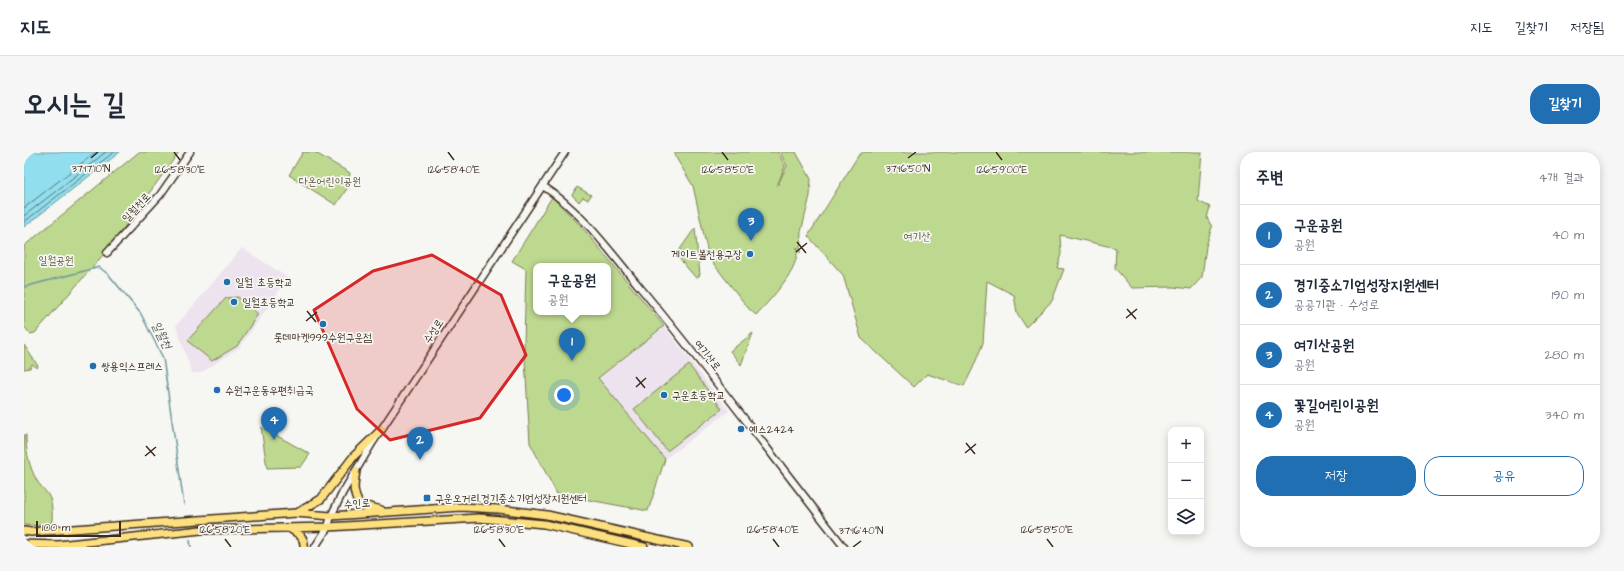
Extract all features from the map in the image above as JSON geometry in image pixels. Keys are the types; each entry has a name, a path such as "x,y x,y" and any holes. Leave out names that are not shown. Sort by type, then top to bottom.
{"main road":[{"path":"296,514 321,499 354,456 382,429"},
{"path":"356,471 353,490 354,496 359,504 389,512"},
{"name":"수인로","path":"24,531 38,532 296,514 331,516 461,507 533,513 593,524 689,547"},
{"name":"수인로","path":"24,544 58,545 201,530 328,527 473,518 501,519 576,530 644,547"},
{"path":"288,528 299,534 304,541 304,547"}],"street":[{"name":"일월천로","path":"107,254 160,195 190,152"},
{"name":"수성로","path":"315,547 328,527 331,516 356,471 382,429 565,152"},
{"name":"여기산로","path":"543,186 554,193 585,223 674,327 844,547"}],"highlighted area":[{"path":"432,255 501,295 526,355 480,418 390,440 357,409 314,310 373,271"}],"shaded area":[{"name":"일월초등학교","path":"242,248 288,278 240,347 201,373 192,373 176,326"},
{"name":"구운초등학교","path":"664,326 729,411 665,459 598,378"}],"green space":[{"name":"일월공원","path":"139,152 179,152 110,247 35,333 30,334 24,326 24,246"},
{"name":"다온어린이공원","path":"303,152 314,152 350,173 348,187 336,205 289,175"},
{"path":"675,152 778,152 785,166 777,186 787,166 780,152 796,152 811,179 810,196 801,232 800,253 797,247 797,255 789,274 756,315 749,309 709,258 693,186 675,156"},
{"name":"여기산","path":"863,152 1202,152 1198,201 1210,207 1207,218 1212,227 1206,246 1202,277 1191,289 1173,287 1132,288 1115,268 1116,248 1060,235 1061,254 1057,268 1064,269 1052,301 1026,327 1017,313 1014,295 987,281 983,343 964,386 927,374 914,387 861,338 843,275 808,236 858,156"},
{"path":"577,187 591,195 588,200 583,197 579,202 572,195"},
{"path":"552,197 581,226 664,326 598,378 665,459 648,511 557,494 530,443 524,344 526,269 512,261"},
{"path":"695,228 700,275 696,278 676,255"},
{"path":"238,297 258,314 237,346 212,361 188,340 226,298"},
{"path":"753,333 741,365 730,351"},
{"path":"24,345 38,366 37,368 32,364 30,368 24,369"},
{"path":"689,365 722,409 667,451 634,409"},
{"path":"261,427 310,454 301,467 267,468"},
{"path":"24,435 26,435 26,445 30,465 36,480 50,499 52,521 45,526 24,525"}],"water":[{"path":"24,152 120,152 24,227"}],"waterway":[{"name":"일월천","path":"24,287 99,267 109,275 141,314 163,358 184,505"},
{"name":"일월천","path":"190,540 191,547"}],"place":[{"name":"여기산공원","path":"751,241"},
{"name":"게이트볼전용구장","path":"750,254"},
{"name":"일월 초등학교","path":"227,282"},
{"name":"일월초등학교","path":"234,302"},
{"name":"롯데마켓999수원구운점","path":"323,324"},
{"name":"구운공원","path":"572,361"},
{"name":"쌍용익스프레스","path":"93,366"},
{"name":"수원구운동우편취급국","path":"217,390"},
{"name":"구운초등학교","path":"664,395"},
{"name":"예스2424","path":"741,429"},
{"name":"꽃길어린이공원","path":"274,440"},
{"name":"경기중소기업성장지원센터","path":"420,460"},
{"name":"구운오거리.경기중소기업성장지원센터","path":"427,498"}]}
